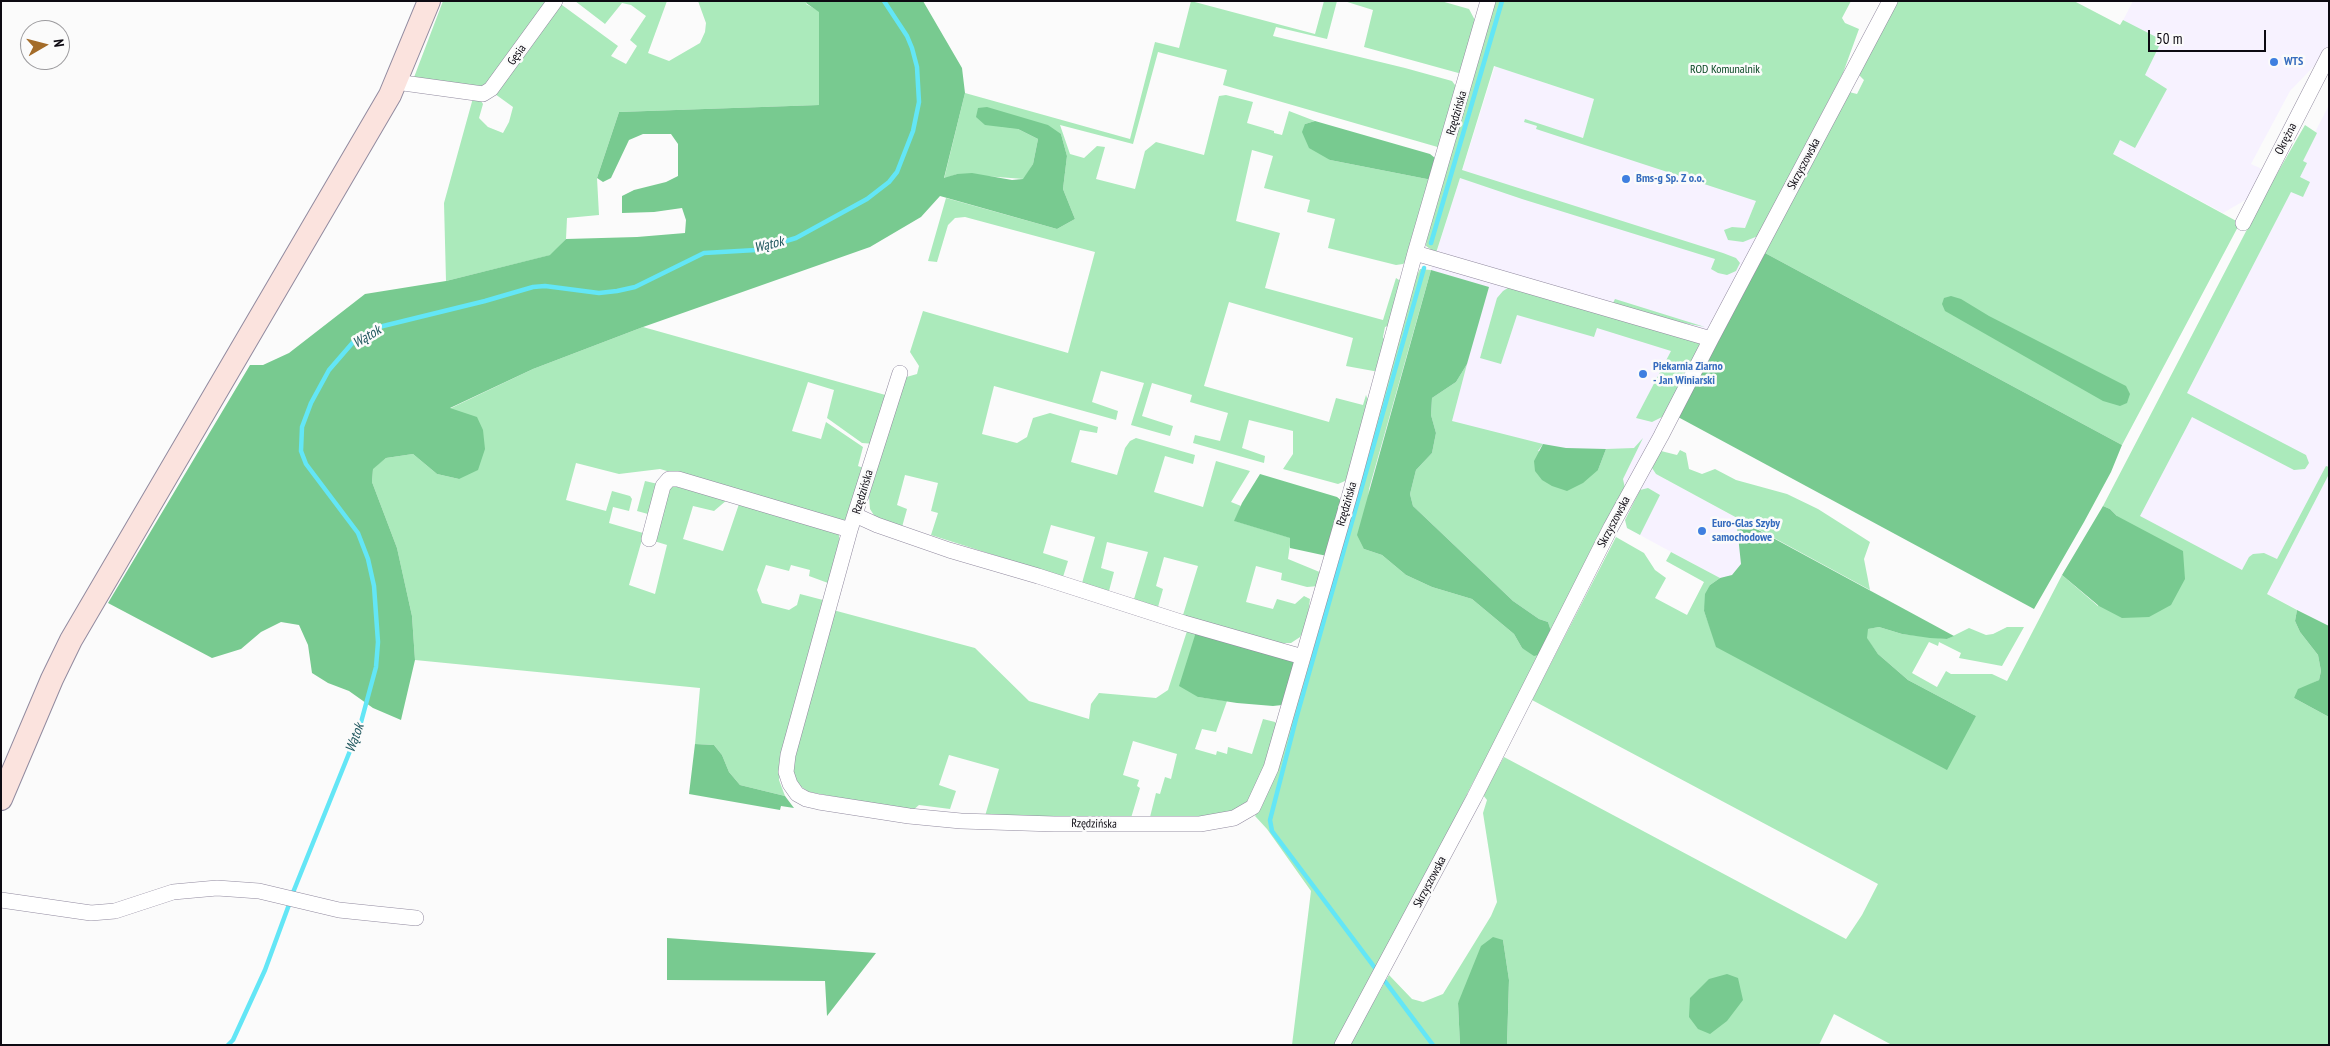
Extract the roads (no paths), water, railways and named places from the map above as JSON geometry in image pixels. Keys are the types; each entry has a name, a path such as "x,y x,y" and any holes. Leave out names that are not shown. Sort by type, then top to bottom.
{"street":[{"path":"1,799 52,680 72,640 324,210 396,82 429,1"},
{"name":"Gęsia","path":"396,82 469,94 483,94 491,89 555,1"},
{"name":"Rzędzińska","path":"900,373 850,530 788,755 786,772 790,784 797,794 806,799 909,816 961,821 1140,825 1200,824 1234,818 1253,807 1271,768 1415,253 1488,1"},
{"name":"Skrzyszowska","path":"1342,1045 1474,798 1611,527 1661,436 1890,1"},
{"name":"Okrężna","path":"2243,223 2329,55"},
{"path":"1415,253 1711,339"},
{"path":"648,538 663,486 669,480 678,480 742,497 850,530"},
{"path":"855,515 877,525 949,550 1038,576 1184,623 1303,657"},
{"path":"1,900 92,913 115,911 173,892 217,888 263,892 339,910 416,918"}],"waterway":[{"name":"Wątok","path":"292,895 360,726 376,667 378,642 374,586 368,559 358,533 306,464 301,451 302,427 311,403 329,370 355,340 379,327 533,287 545,286 599,293 635,287 704,253 756,250 796,238 867,199 889,182 897,172 913,131 919,102 917,67 912,48 907,36 884,1"},
{"path":"1431,243 1502,1"},
{"path":"1424,268 1296,719 1270,820 1272,831 1433,1045"},
{"name":"Wątok","path":"228,1045 233,1040 265,970 290,902"}],"place":[{"name":"WTS","path":"2274,62"},
{"name":"Bms-g Sp. Z o.o.","path":"1626,179"},
{"name":"Piekarnia Ziarno - Jan Winiarski","path":"1643,374"},
{"name":"Euro-Glas Szyby samochodowe","path":"1702,531"}],"park label":[{"name":"ROD Komunalnik","path":"1725,70"}]}
